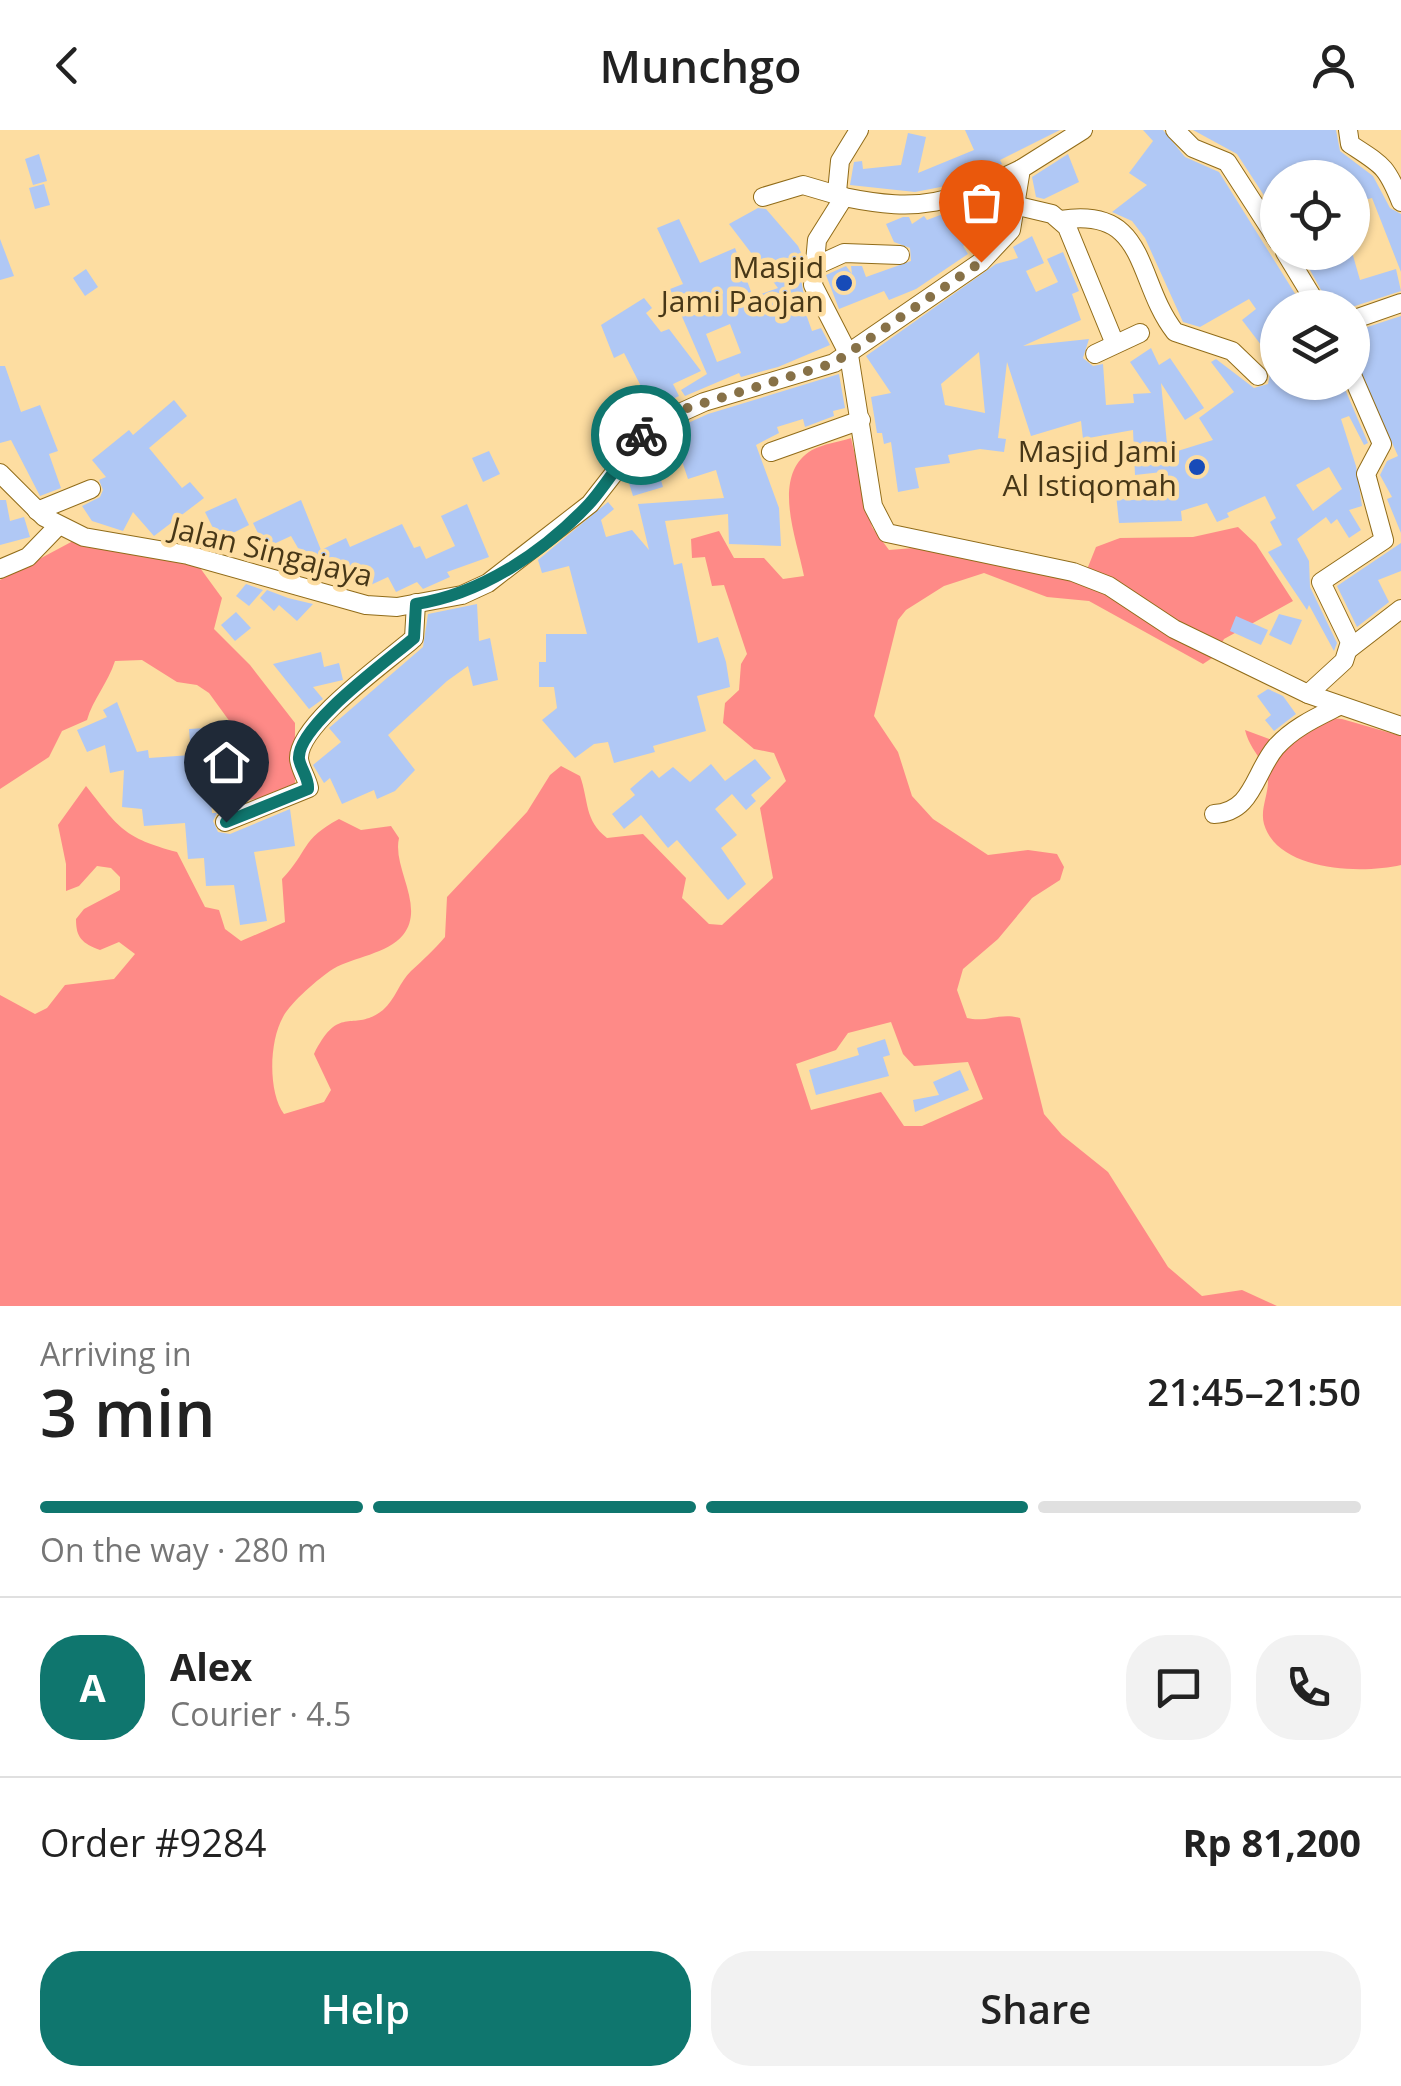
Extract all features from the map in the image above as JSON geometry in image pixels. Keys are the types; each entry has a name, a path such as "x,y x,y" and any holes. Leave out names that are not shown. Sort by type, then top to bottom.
{"street":[{"path":"858,130 840,160 840,195 817,240 812,268 816,297 850,355 873,506 891,536 992,554 1091,579 1174,630 1308,694 1401,726"},
{"path":"764,196 803,185 914,208 936,205 1021,169 1061,135 1084,130"},
{"path":"1175,130 1193,148 1227,162 1260,213"},
{"path":"1348,130 1350,144 1371,153 1386,168 1401,202"},
{"name":"Jalan Singajaya","path":"0,473 58,526 84,537 188,554 366,605 416,604 462,595 488,583 590,504 650,426 678,411 812,372 850,355 981,262 1011,230 1018,206 1021,169"},
{"path":"1018,206 1061,220 1088,216 1111,222 1133,246 1175,332 1232,351 1258,376"},
{"path":"1061,220 1115,344"},
{"path":"812,268 844,253 900,255"},
{"path":"1370,314 1401,303"},
{"path":"1094,354 1140,333"},
{"path":"1350,649 1321,582 1384,540 1366,474 1382,444 1363,400"},
{"path":"772,452 861,420"},
{"path":"37,510 90,489"},
{"path":"0,569 28,557 58,526"},
{"path":"226,822 309,788 299,759 304,744 336,702 414,638 416,604"},
{"path":"1308,694 1332,674 1350,649 1401,610"},
{"path":"1214,814 1232,812 1243,804 1275,748 1298,727 1337,707"}],"shaded area":[{"path":"851,438 872,527 889,550 926,547 1076,577 1088,567 1096,547 1120,538 1193,537 1238,527 1256,544 1293,601 1224,639 1215,656 1203,664 1089,601 1047,597 984,573 944,586 906,610 898,620 874,716 898,752 912,796 933,819 988,855 1028,850 1057,854 1064,867 1060,880 1032,898 998,939 963,969 957,990 967,1018 1020,1018 1044,1114 1062,1135 1108,1172 1168,1267 1202,1296 1242,1290 1277,1306 0,1306 0,995 35,1014 47,1008 65,985 114,979 135,954 119,942 100,950 84,942 77,931 76,919 84,909 120,890 120,877 111,868 97,866 79,886 66,891 66,864 58,825 86,786 124,830 145,842 177,852 205,907 219,910 225,929 241,941 285,922 282,879 326,826 339,819 361,830 391,826 399,838 400,862 410,899 409,924 388,947 327,973 287,1011 278,1027 272,1067 275,1093 284,1114 324,1102 331,1090 314,1054 323,1038 339,1024 372,1017 387,1006 407,975 445,937 447,897 527,812 550,775 561,766 580,776 594,824 607,838 643,834 686,878 682,898 709,924 722,925 773,878 760,808 786,781 774,753 754,749 723,723 725,703 739,690 741,664 747,654 724,585 712,586 705,557 692,558 691,539 719,531 734,558 764,558 783,579 804,576 792,526 792,475 799,461 812,450","holes":["891,1022 903,1054 914,1066 968,1062 983,1099 922,1126 904,1126 881,1092 811,1110 796,1064 836,1050 848,1033"]},
{"path":"73,541 195,561 222,598 214,629 250,665 295,723 295,786 275,796 229,803 225,746 249,735 233,726 209,693 197,685 177,682 142,660 115,661 87,720 62,731 49,757 0,789 0,580"},
{"path":"1305,716 1342,719 1401,736 1401,865 1365,869 1323,866 1286,852 1272,840 1263,817 1268,777 1245,730 1275,741"}],"building":[{"path":"965,130 1060,130 1000,160 1002,164 951,185 915,192 850,185 854,162 862,161 863,169 901,165 908,133 926,137 918,173 974,150"},
{"path":"1143,130 1163,130 1185,157 1219,172 1260,238 1260,270 1280,270 1293,290 1260,290 1260,344 1242,320 1256,309 1249,299 1200,327 1183,322 1145,238 1132,221 1112,212 1147,185 1129,173 1153,141"},
{"path":"1193,130 1336,130 1340,151 1352,160 1260,160 1260,189 1237,154"},
{"path":"39,154 47,181 33,185 25,159"},
{"path":"1068,154 1079,182 1044,199 1036,197 1032,177"},
{"path":"1370,174 1390,208 1401,214 1401,272 1372,198"},
{"path":"44,184 50,205 35,209 29,188"},
{"path":"991,196 1002,207 1000,221 963,246 968,254 916,289 889,300 884,291 839,309 826,275 846,266 852,274 851,266 862,266 866,277 911,261 910,248 894,242 886,224 903,217 909,217 912,224 924,216 927,220"},
{"path":"758,208 766,209 798,246 803,257 799,268 804,296 800,297 812,331 821,328 830,345 778,367 741,377 739,373 685,396 681,390 707,374 670,289 683,284 657,228 679,219 700,263 735,248 753,297 778,288 729,224","holes":["730,324 741,353 717,362 706,334"]},
{"path":"1032,236 1044,263 1026,271 1036,292 1058,282 1047,259 1063,252 1079,291 1072,294 1081,320 1023,346 1089,339 1083,358 1093,366 1103,364 1106,405 1134,403 1133,394 1151,393 1130,362 1151,348 1159,365 1170,358 1204,408 1185,420 1161,383 1168,454 1213,440 1199,418 1234,392 1211,362 1216,359 1254,388 1260,386 1260,400 1350,400 1368,443 1364,445 1349,416 1341,419 1356,466 1362,506 1349,510 1361,530 1349,538 1337,519 1331,524 1326,517 1297,539 1309,561 1310,587 1337,643 1334,651 1309,605 1307,610 1268,552 1282,545 1270,522 1276,518 1265,496 1227,513 1229,517 1217,522 1207,503 1181,511 1182,521 1119,523 1116,494 1130,493 1131,500 1164,497 1162,472 1135,475 1133,430 1083,439 1081,421 1031,436 1007,362 998,438 1006,439 1004,452 980,449 948,455 950,463 915,468 919,488 898,492 891,442 884,444 882,433 877,433 871,397 891,393 866,356 996,264 1018,258 1013,247","holes":["979,352 985,413 945,405 941,384","1329,467 1342,489 1313,511 1296,485"]},
{"path":"0,239 14,276 0,280"},
{"path":"86,269 98,287 85,296 73,278"},
{"path":"1396,269 1401,291 1370,301 1370,290 1321,290 1310,270 1357,270 1360,280"},
{"path":"644,298 652,308 646,313 661,332 669,329 701,371 673,384 679,396 640,415 633,402 646,396 624,353 614,358 601,325"},
{"path":"1401,316 1401,533 1387,499 1392,497 1380,475 1387,461 1398,456 1370,393 1370,326"},
{"path":"0,366 5,366 21,412 40,405 58,451 49,454 61,488 40,496 11,440 0,443"},
{"path":"839,374 845,408 805,427 803,419 777,427 779,433 756,445 779,508 781,546 729,544 728,514 665,521 674,565 682,563 698,643 718,637 726,662 730,687 697,696 706,731 653,746 655,752 614,763 608,742 594,744 575,758 542,720 557,708 554,687 539,687 539,662 546,662 546,634 587,634 569,566 542,573 538,560 608,502 614,509 601,520 606,537 632,530 649,550 638,504 724,498 716,470 688,479 681,458 654,466 649,449 659,436 708,414"},
{"path":"174,400 187,416 149,448 182,488 190,482 204,498 154,536 133,512 123,531 92,521 82,506 100,497 103,490 99,480 106,477 92,460 129,430 133,435"},
{"path":"489,451 500,474 483,482 472,458"},
{"path":"657,467 663,487 633,496 627,477"},
{"path":"236,498 249,525 219,540 205,512"},
{"path":"0,500 6,500 10,521 24,517 30,537 0,545"},
{"path":"301,500 321,550 346,538 350,547 402,524 414,548 420,546 426,559 455,546 441,516 467,504 489,557 447,572 450,577 423,589 417,582 396,592 388,577 362,589 352,568 342,573 336,560 312,572 291,536 265,548 253,523"},
{"path":"1401,543 1401,571 1378,580 1389,602 1357,627 1337,586"},
{"path":"246,584 263,590 249,606 236,596"},
{"path":"267,590 313,604 297,621 279,605 274,611 260,598"},
{"path":"477,604 479,641 490,638 498,680 473,686 468,666 447,681 388,735 415,770 395,791 377,799 374,790 342,804 330,778 324,783 313,765 341,742 329,728 423,647 428,614"},
{"path":"236,612 251,628 235,641 221,625"},
{"path":"1279,614 1302,620 1291,645 1269,635"},
{"path":"1236,616 1268,630 1261,645 1230,631"},
{"path":"321,652 324,667 339,663 343,680 313,687 323,699 309,709 273,664"},
{"path":"1268,689 1283,696 1296,714 1274,731 1265,720 1271,715 1257,696"},
{"path":"117,702 137,752 148,750 149,758 191,755 189,729 206,728 212,813 217,813 213,821 218,832 230,834 290,809 295,846 254,852 267,921 240,925 234,885 206,886 204,858 188,859 185,823 144,826 142,809 122,807 124,770 110,773 105,745 87,752 77,730 107,717 103,710"},
{"path":"755,759 771,778 751,795 756,801 746,810 732,794 715,809 737,835 721,848 746,884 728,900 677,840 668,848 641,815 624,829 612,814 635,795 630,789 652,770 659,778 673,767 690,782 711,764 725,781"},
{"path":"885,1039 890,1055 883,1057 889,1076 816,1095 809,1070 859,1055 857,1048"},
{"path":"960,1070 969,1090 915,1112 913,1100 939,1095 933,1082"}],"way so far":[{"path":"641,435 678,411 812,372 850,355 869,337 981,262"}],"place":[{"name":"Masjid Jami Paojan","path":"844,283"},
{"name":"Masjid Jami Al Istiqomah","path":"1197,467"}],"route":[{"path":"226,822 308,789 299,759 304,744 336,702 414,638 416,604 462,595 488,583 517,562 590,504 641,435"}]}
